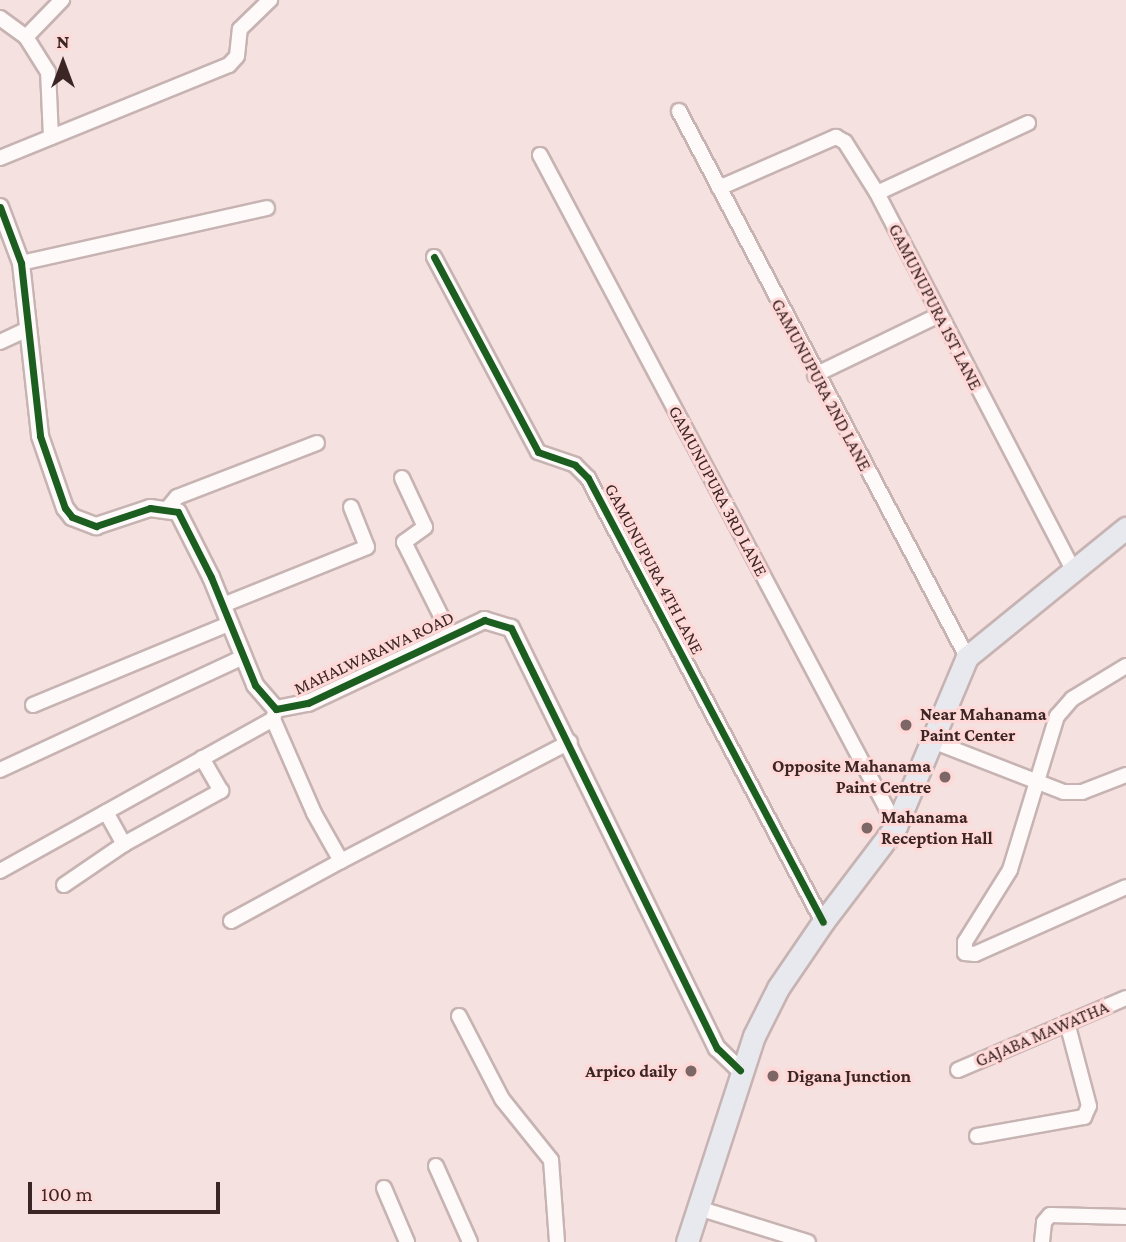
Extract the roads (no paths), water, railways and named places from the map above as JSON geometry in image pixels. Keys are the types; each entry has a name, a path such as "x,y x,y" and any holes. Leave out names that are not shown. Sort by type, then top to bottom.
{"main road":[{"path":"687,1242 740,1070 778,988 823,922 896,826 935,741 967,657 1072,568 1126,528"}],"street":[{"path":"26,37 62,0"},
{"path":"0,158 229,65 237,56 240,29 270,0"},
{"path":"0,18 26,37 48,72 51,138"},
{"name":"GAMUNUPURA 2ND LANE","path":"679,111 815,375 967,657"},
{"path":"877,194 1028,122"},
{"name":"GAMUNUPURA 1ST LANE","path":"719,188 836,138 845,142 877,194 1072,568"},
{"name":"GAMUNUPURA 3RD LANE","path":"540,155 896,826"},
{"path":"0,207 21,263 40,436 65,508 82,524 96,526 150,508 168,508 177,497 317,443"},
{"path":"21,263 267,208"},
{"name":"GAMUNUPURA 4TH LANE","path":"434,257 538,452 575,465 588,478 823,922"},
{"path":"815,375 939,315"},
{"path":"0,342 28,329"},
{"path":"402,478 425,527 404,542 450,635"},
{"path":"223,605 367,547 351,507"},
{"name":"MAHALWARAWA ROAD","path":"168,508 184,520 231,623 243,657 274,714 308,703 484,620 511,628 570,742 717,1048 740,1070"},
{"path":"33,705 231,623"},
{"path":"0,770 243,657"},
{"path":"1126,666 1072,699 1057,716 1040,783 1010,870 965,942 965,953 975,954 1126,887"},
{"path":"0,871 202,758 274,714 314,813 341,861"},
{"path":"935,741 1040,783 1082,792 1126,775"},
{"path":"231,921 570,742"},
{"path":"64,885 124,844 221,791 202,758"},
{"path":"106,812 124,844"},
{"name":"GAJABA MAWATHA","path":"958,1070 1126,998"},
{"path":"459,1016 502,1100 551,1160 557,1242"},
{"path":"977,1136 1084,1117 1089,1106 1067,1023"},
{"path":"436,1166 470,1242"},
{"path":"384,1188 407,1242"},
{"path":"698,1208 808,1242"},
{"path":"1042,1242 1044,1222 1049,1216 1126,1217"}],"place":[{"name":"Near Mahanama Paint Center","path":"906,725"},
{"name":"Opposite Mahanama Paint Centre","path":"945,777"},
{"name":"Mahanama Reception Hall","path":"867,828"},
{"name":"Arpico daily","path":"691,1071"},
{"name":"Digana Junction","path":"773,1076"}]}
